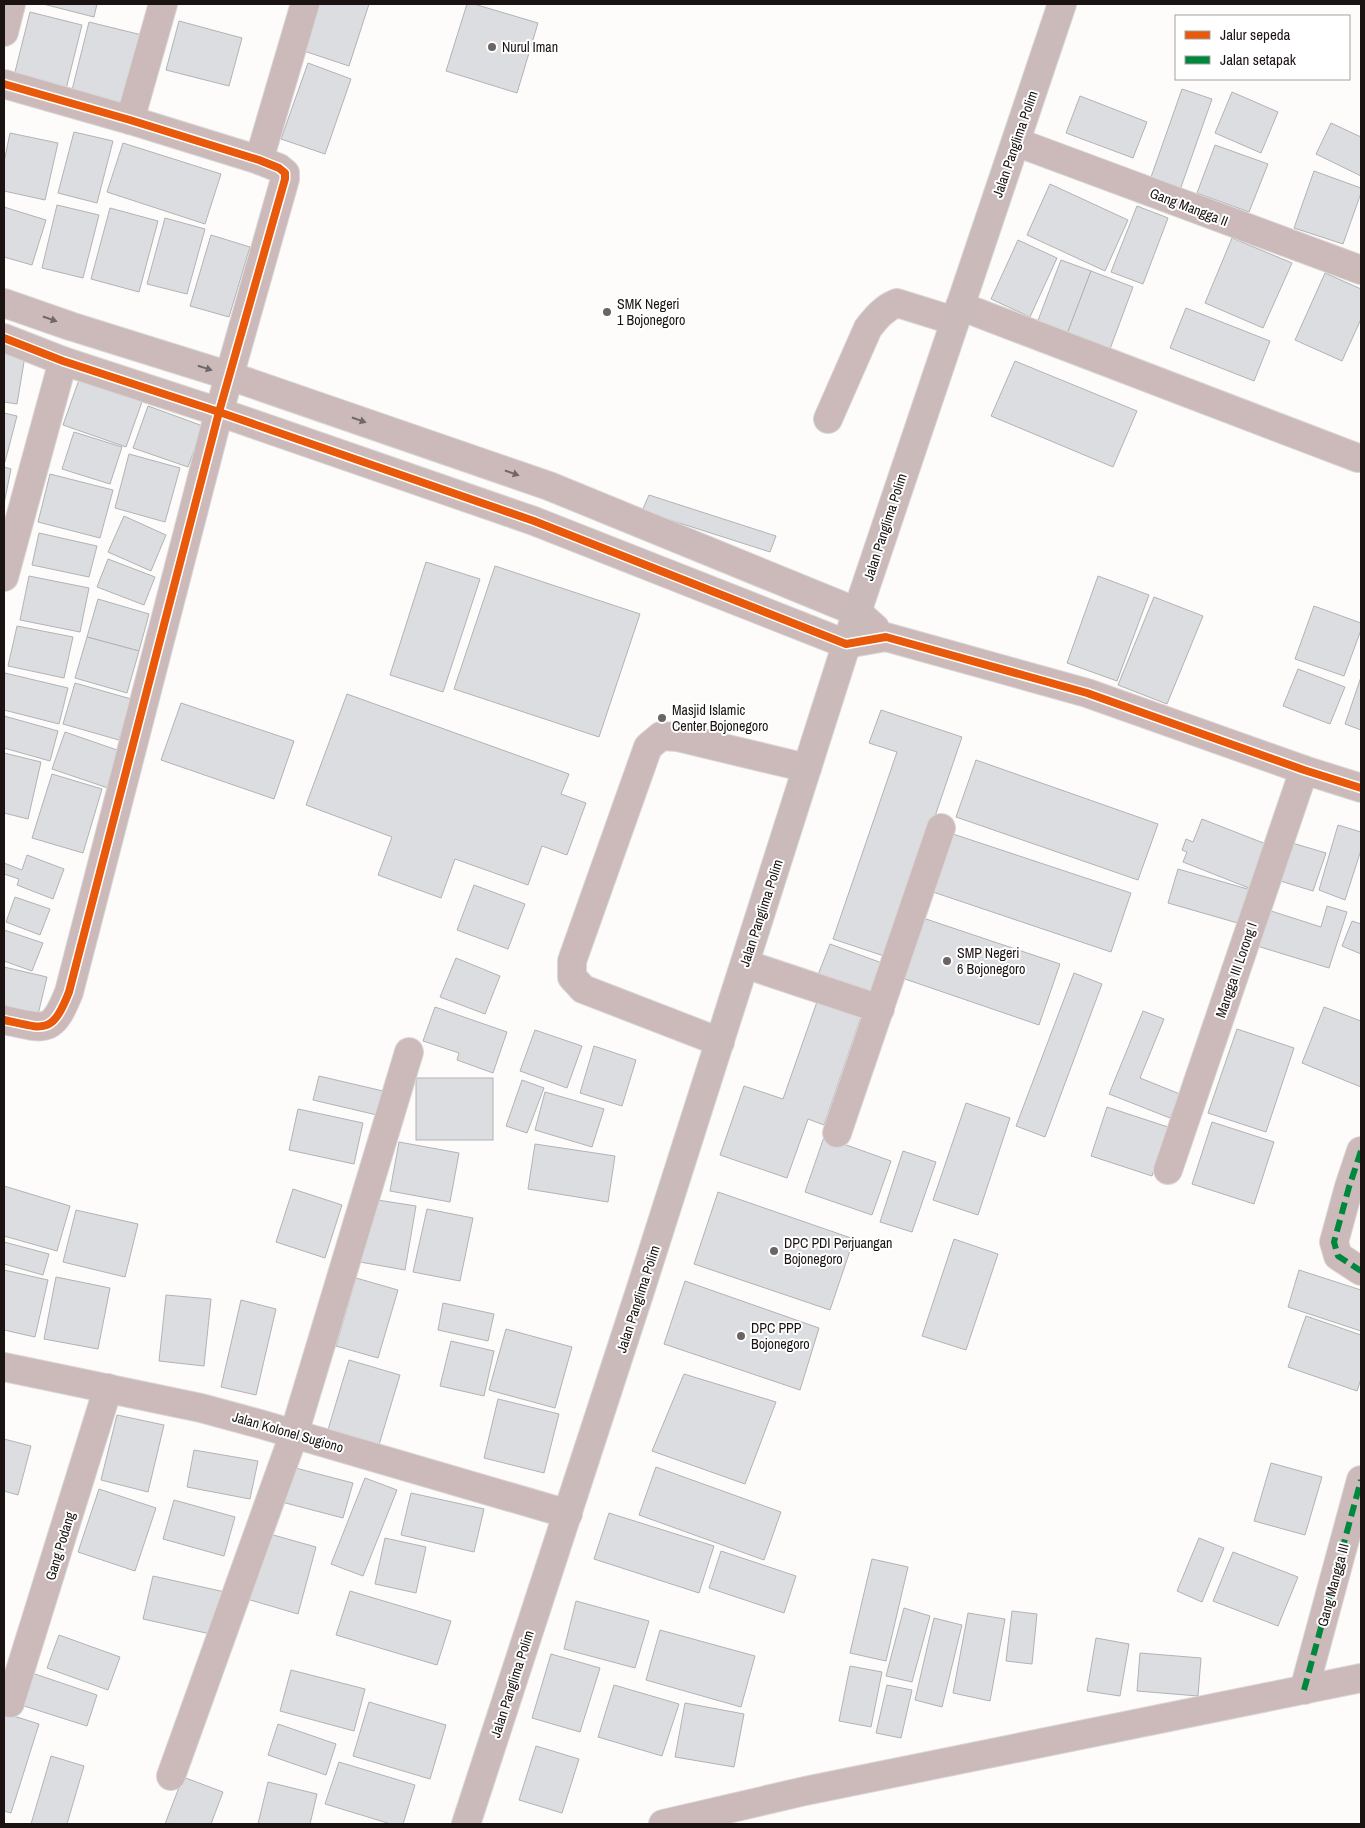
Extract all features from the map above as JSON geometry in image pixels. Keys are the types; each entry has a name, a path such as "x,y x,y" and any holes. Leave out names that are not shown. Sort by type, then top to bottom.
{"main road":[{"name":"Jalan Panglima Polim","path":"466,1824 720,1042 846,644 1062,4"}],"street":[{"path":"4,32 11,4"},
{"path":"130,120 162,4"},
{"path":"259,160 305,4"},
{"path":"4,84 259,160 279,168 285,173 285,179 219,412 69,992 62,1011 53,1023 40,1028 4,1020"},
{"name":"Gang Mangga II","path":"1016,142 1361,270"},
{"path":"4,303 70,326 230,376 549,486 857,612 886,638"},
{"path":"828,419 868,328 889,306 897,303 957,313 1358,458"},
{"path":"4,338 63,360 534,521 846,644 886,638 1087,693 1304,770 1361,788"},
{"path":"4,577 63,360"},
{"path":"720,1042 583,989 572,977 572,961 648,747 661,736 677,737 807,768"},
{"name":"Mangga III Lorong I","path":"1168,1170 1304,770"},
{"path":"837,1133 941,828"},
{"path":"745,964 880,1009"},
{"path":"171,1776 294,1434 409,1052"},
{"path":"1361,1151 1334,1242 1338,1256 1361,1271"},
{"name":"Jalan Kolonel Sugiono","path":"4,1368 202,1408 568,1514"},
{"name":"Gang Podang","path":"10,1704 108,1388"},
{"name":"Gang Mangga III","path":"1304,1690 1361,1480"},
{"path":"663,1824 805,1791 1361,1678"}],"building":[{"path":"43,4 97,4 94,17"},
{"path":"316,4 369,4 349,66 301,50"},
{"name":"Nurul Iman","path":"467,4 474,4 538,23 517,93 446,71"},
{"path":"30,12 82,25 65,93 13,80"},
{"path":"179,21 242,38 229,86 166,70"},
{"path":"89,22 146,36 128,109 71,94"},
{"path":"308,63 351,79 325,154 281,139"},
{"path":"1182,89 1212,99 1180,190 1150,180"},
{"path":"1232,92 1278,112 1261,153 1215,133"},
{"path":"1080,96 1147,122 1133,158 1066,133"},
{"path":"1331,123 1361,137 1361,176 1316,154"},
{"path":"74,132 113,141 97,203 58,193"},
{"path":"10,133 58,143 45,200 4,191 4,162"},
{"path":"123,143 221,174 205,224 107,192"},
{"path":"1215,145 1268,164 1249,212 1197,193"},
{"path":"1314,171 1361,188 1361,193 1343,244 1294,228"},
{"path":"1050,184 1128,220 1105,271 1027,235"},
{"path":"57,205 99,215 83,278 42,268"},
{"path":"1137,206 1168,218 1143,284 1111,272"},
{"path":"4,207 46,220 32,265 4,257"},
{"path":"110,208 158,221 139,292 91,279"},
{"path":"165,218 205,229 187,294 147,284"},
{"path":"211,235 250,247 229,317 190,306"},
{"path":"1232,238 1292,263 1263,328 1205,303"},
{"path":"1018,240 1057,258 1030,317 991,299"},
{"path":"1061,260 1091,271 1067,334 1037,323"},
{"path":"1091,271 1133,287 1110,349 1067,334"},
{"path":"1325,273 1361,289 1361,319 1342,361 1295,340"},
{"path":"1186,308 1270,341 1254,381 1170,348"},
{"path":"4,352 25,356 17,404 4,402"},
{"path":"1015,361 1137,411 1113,467 991,416"},
{"path":"80,377 143,399 126,447 63,425"},
{"path":"148,406 203,426 188,467 133,448"},
{"path":"4,413 17,416 5,462 4,461"},
{"path":"74,432 122,447 110,484 62,469"},
{"path":"129,454 180,468 165,522 115,508"},
{"path":"4,467 11,469 4,504"},
{"path":"50,474 113,490 100,538 38,522"},
{"path":"649,495 776,536 770,552 642,511"},
{"path":"124,516 166,535 151,571 108,552"},
{"path":"39,533 97,546 89,577 32,565"},
{"path":"108,559 155,577 144,605 97,587"},
{"path":"426,562 480,579 443,692 390,675"},
{"path":"495,566 640,614 599,737 454,689"},
{"path":"29,576 89,588 80,632 20,620"},
{"path":"1098,576 1149,595 1117,681 1067,663"},
{"path":"1154,597 1203,616 1167,704 1118,685"},
{"path":"98,599 149,614 139,651 87,637"},
{"path":"1314,606 1361,623 1361,630 1344,676 1295,659"},
{"path":"17,626 73,637 64,678 8,666"},
{"path":"87,637 139,651 127,693 75,678"},
{"path":"1298,669 1345,687 1330,724 1283,706"},
{"path":"5,673 68,688 59,724 4,710"},
{"path":"1361,677 1361,730 1345,724"},
{"path":"75,683 131,699 119,740 63,724"},
{"path":"347,694 569,774 561,794 586,803 567,855 542,846 528,885 455,859 441,898 378,875 392,837 306,805"},
{"path":"181,703 294,741 274,799 161,760"},
{"path":"881,710 962,737 887,957 833,939 897,752 869,743"},
{"path":"4,716 58,731 50,761 4,748"},
{"path":"65,732 120,751 108,788 52,769"},
{"path":"4,753 41,762 28,819 4,813"},
{"path":"976,760 1158,824 1138,880 956,817"},
{"path":"52,774 102,789 83,853 32,838"},
{"path":"1202,819 1266,844 1249,888 1183,862 1187,852 1182,850 1186,839 1193,842"},
{"path":"1338,825 1361,832 1361,850 1345,900 1319,890"},
{"path":"950,833 1131,893 1111,952 930,891"},
{"path":"1289,842 1326,853 1313,891 1277,880"},
{"path":"27,855 64,869 53,899 17,885 19,879 4,874 4,863 22,870"},
{"path":"1178,869 1251,890 1241,924 1168,903"},
{"path":"474,885 525,904 508,949 457,930"},
{"path":"15,897 50,909 40,935 6,922"},
{"path":"1327,906 1347,912 1329,968 1257,946 1268,910 1321,927"},
{"path":"923,918 1060,964 1039,1025 902,978"},
{"path":"1352,921 1361,924 1361,954 1342,946"},
{"path":"4,930 43,943 32,971 4,961"},
{"path":"830,944 882,963 869,998 816,980"},
{"path":"456,958 500,976 485,1014 440,997"},
{"path":"4,967 47,977 36,1023 4,1014"},
{"path":"1074,973 1102,984 1045,1137 1016,1126"},
{"path":"818,999 862,1014 824,1125 808,1119 787,1178 720,1155 744,1086 783,1099"},
{"path":"435,1007 507,1032 493,1073 457,1060 459,1053 423,1041"},
{"path":"1324,1007 1361,1021 1361,1087 1302,1063"},
{"path":"1143,1011 1164,1019 1140,1078 1180,1094 1170,1118 1109,1094"},
{"path":"1237,1029 1294,1048 1266,1132 1208,1113"},
{"path":"535,1030 582,1046 567,1088 520,1071"},
{"path":"594,1046 636,1060 622,1106 580,1093"},
{"path":"319,1076 383,1091 377,1115 313,1100"},
{"path":"416,1078 493,1078 493,1140 416,1140"},
{"path":"522,1080 544,1088 527,1133 506,1126"},
{"path":"545,1092 604,1109 592,1147 535,1130"},
{"path":"966,1103 1010,1118 978,1215 933,1200"},
{"path":"1107,1107 1168,1127 1152,1176 1091,1156"},
{"path":"298,1109 363,1123 354,1164 289,1150"},
{"path":"1212,1122 1274,1142 1254,1204 1192,1184"},
{"path":"824,1137 891,1161 872,1215 805,1192"},
{"path":"399,1142 459,1153 450,1202 390,1191"},
{"path":"535,1144 615,1156 608,1202 528,1189"},
{"path":"903,1151 936,1162 912,1232 880,1222"},
{"path":"4,1186 70,1206 57,1251 4,1236"},
{"path":"293,1189 342,1205 325,1258 276,1242"},
{"name":"DPC PDI Perjuangan Bojonegoro","path":"718,1192 854,1239 830,1310 694,1264"},
{"path":"371,1199 416,1206 405,1270 360,1262"},
{"path":"427,1209 473,1218 460,1281 413,1272"},
{"path":"76,1210 138,1224 125,1277 63,1262"},
{"path":"954,1239 998,1254 966,1350 922,1336"},
{"path":"4,1242 49,1254 43,1275 4,1264"},
{"path":"4,1270 48,1280 35,1337 4,1330"},
{"path":"1299,1270 1361,1290 1361,1331 1288,1307"},
{"path":"56,1277 110,1288 98,1349 44,1339"},
{"path":"356,1278 398,1290 378,1358 336,1346"},
{"name":"DPC PPP Bojonegoro","path":"685,1281 819,1328 800,1390 664,1344"},
{"path":"166,1295 211,1299 204,1366 159,1361"},
{"path":"241,1300 276,1309 256,1395 221,1387"},
{"path":"443,1303 494,1314 488,1341 438,1330"},
{"path":"1306,1316 1361,1335 1361,1379 1357,1391 1288,1367"},
{"path":"506,1329 572,1347 555,1408 489,1390"},
{"path":"451,1341 494,1351 484,1396 440,1386"},
{"path":"349,1360 400,1375 378,1448 327,1433"},
{"path":"684,1374 776,1402 745,1484 652,1451"},
{"path":"498,1399 559,1414 544,1473 484,1458"},
{"path":"117,1415 164,1425 148,1492 101,1480"},
{"path":"4,1439 31,1446 18,1495 4,1491"},
{"path":"194,1450 258,1461 250,1499 187,1487"},
{"path":"1271,1463 1322,1477 1305,1535 1254,1521"},
{"path":"284,1465 353,1483 343,1518 274,1500"},
{"path":"656,1467 781,1512 764,1560 639,1515"},
{"path":"365,1478 397,1490 363,1576 331,1564"},
{"path":"99,1489 156,1508 135,1571 78,1552"},
{"path":"411,1493 484,1509 474,1552 401,1535"},
{"path":"174,1500 235,1517 224,1556 163,1539"},
{"path":"609,1513 714,1546 699,1593 594,1559"},
{"path":"259,1531 316,1547 298,1614 240,1597"},
{"path":"385,1538 426,1547 416,1593 375,1584"},
{"path":"1199,1538 1224,1548 1202,1602 1177,1591"},
{"path":"721,1551 796,1576 784,1613 709,1588"},
{"path":"1233,1552 1298,1577 1278,1626 1213,1601"},
{"path":"872,1559 908,1567 886,1661 850,1653"},
{"path":"153,1576 225,1592 215,1635 143,1619"},
{"path":"350,1591 451,1621 437,1665 336,1635"},
{"path":"576,1601 649,1621 635,1668 564,1649"},
{"path":"904,1608 930,1616 912,1682 886,1676"},
{"path":"1012,1611 1037,1614 1032,1664 1006,1661"},
{"path":"968,1613 1005,1619 990,1701 953,1693"},
{"path":"934,1618 962,1625 942,1707 915,1700"},
{"path":"660,1630 755,1656 741,1707 646,1680"},
{"path":"59,1635 120,1657 108,1690 47,1668"},
{"path":"1096,1638 1129,1644 1120,1696 1087,1691"},
{"path":"1140,1653 1201,1658 1198,1696 1137,1691"},
{"path":"551,1654 600,1668 580,1732 532,1718"},
{"path":"850,1666 882,1672 871,1727 839,1721"},
{"path":"291,1670 365,1689 354,1731 280,1711"},
{"path":"32,1673 97,1695 87,1726 21,1705"},
{"path":"614,1685 679,1704 662,1756 598,1737"},
{"path":"887,1685 912,1690 901,1738 876,1733"},
{"path":"369,1702 446,1725 430,1779 353,1756"},
{"path":"685,1703 744,1714 734,1767 675,1757"},
{"path":"4,1713 39,1724 11,1813 4,1811"},
{"path":"278,1724 336,1744 326,1775 268,1755"},
{"path":"536,1746 579,1759 562,1813 519,1800"},
{"path":"51,1756 84,1766 67,1824 31,1824"},
{"path":"339,1762 415,1785 403,1824 391,1824 325,1804"},
{"path":"183,1777 223,1792 211,1824 165,1824"},
{"path":"268,1782 317,1794 310,1824 258,1824"}],"marked path":[{"path":"1361,1151 1334,1242 1338,1256 1361,1271"},
{"path":"1304,1690 1361,1480"}],"cycle path":[{"path":"4,84 259,160 279,168 285,173 285,179 219,412 69,992 57,1016 46,1026 4,1020"},
{"path":"4,338 63,361 219,412 534,521 846,644 886,637 1087,693 1304,770 1361,788"}],"place":[{"name":"Nurul Iman","path":"492,47"},
{"name":"SMK Negeri 1 Bojonegoro","path":"607,312"},
{"name":"Masjid Islamic Center Bojonegoro","path":"662,718"},
{"name":"SMP Negeri 6 Bojonegoro","path":"947,961"},
{"name":"DPC PDI Perjuangan Bojonegoro","path":"774,1251"},
{"name":"DPC PPP Bojonegoro","path":"741,1336"}]}
